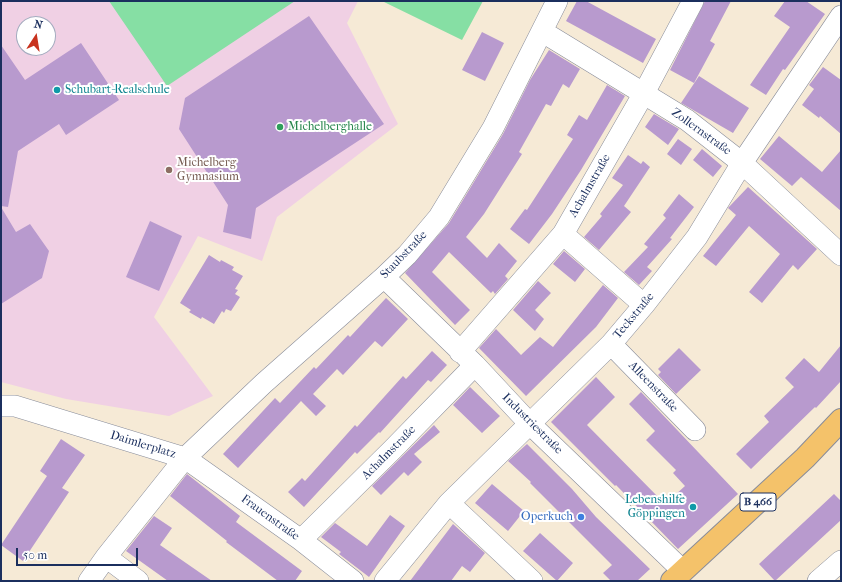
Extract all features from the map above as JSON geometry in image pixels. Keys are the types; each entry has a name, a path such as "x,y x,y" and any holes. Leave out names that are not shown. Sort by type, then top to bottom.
{"main road":[{"name":"B 466","path":"677,576 805,458 841,420"}],"street":[{"name":"Staubstraße","path":"186,458 270,378 384,277 440,217 493,128 543,32 557,1"},
{"name":"Achalmstraße","path":"301,540 393,449 468,358 563,234 644,93 693,1"},
{"name":"Teckstraße","path":"385,581 449,503 611,344 644,306 697,237 742,163 841,16"},
{"name":"Zollernstraße","path":"543,32 687,120 742,163 839,248"},
{"path":"563,234 644,306"},
{"name":"Industriestraße","path":"384,277 468,358 677,576"},
{"name":"Alleenstraße","path":"611,344 695,430"},
{"name":"Daimlerplatz","path":"1,406 15,406 186,458 106,557 89,581"},
{"name":"Frauenstraße","path":"186,458 301,540 353,581"},
{"path":"449,503 532,581"},
{"path":"106,557 138,581"},
{"path":"818,581 841,561"}],"shaded area":[{"name":"Michelberg Gymnasium","path":"1,1 358,1 347,23 398,124 277,217 262,261 198,236 154,317 213,396 169,416 66,399 1,382"}],"green space":[{"path":"109,1 295,1 167,86"},
{"path":"382,1 483,1 462,40"}],"building":[{"path":"577,1 586,1 656,39 643,63 566,21"},
{"path":"705,1 731,1 710,41 715,44 694,83 670,70"},
{"path":"785,1 806,1 825,14 785,70 783,69 766,95 750,85 790,27 774,16"},
{"name":"Michelberghalle","path":"309,16 384,124 256,208 251,239 223,232 228,205 179,129 185,98"},
{"path":"482,32 504,43 485,81 462,70"},
{"name":"Schubart-Realschule","path":"81,43 119,100 66,135 59,124 18,151 8,207 1,206 1,45 25,80"},
{"path":"549,50 580,69 569,88 563,84 551,106 546,104 519,152 522,154 484,214 466,237 487,258 499,243 517,261 505,276 508,279 495,294 493,291 491,293 449,252 432,272 470,310 455,325 405,273 449,223 503,134 530,80"},
{"path":"823,67 841,80 841,134 820,116 819,118 802,105 814,89 809,85"},
{"path":"699,76 749,108 733,133 681,103"},
{"path":"607,85 625,96 581,170 552,214 529,244 510,229 525,209 527,210 573,139 567,135 579,115 587,120"},
{"path":"654,114 679,129 668,145 645,127"},
{"path":"779,136 822,172 841,150 841,211 801,177 792,186 760,159"},
{"path":"678,139 692,149 681,165 667,154"},
{"path":"702,149 722,166 713,177 693,160"},
{"path":"628,155 641,164 643,161 650,167 624,206 631,212 599,250 584,237 602,216 600,214 623,185 612,178"},
{"path":"748,187 817,249 798,270 793,265 762,303 749,292 780,254 749,226 716,266 703,256 736,215 728,208"},
{"path":"679,194 694,207 670,238 672,239 647,267 652,271 639,285 624,272 648,247 644,244 666,218 663,215"},
{"path":"1,207 16,232 30,224 49,251 42,278 1,304"},
{"path":"150,221 182,236 159,291 126,277"},
{"path":"564,251 585,269 575,282 553,264"},
{"path":"209,255 220,262 221,260 234,267 232,270 243,276 235,289 238,290 235,294 240,297 231,311 226,309 224,313 222,311 214,324 189,312 191,310 180,303"},
{"path":"538,281 551,293 535,310 544,319 535,331 513,310"},
{"path":"603,285 618,298 596,327 526,396 479,348 496,329 521,355 540,337 553,347"},
{"path":"386,298 408,319 382,347 375,341 343,375 337,369 313,394 326,406 316,416 301,401 238,468 223,454 275,398 280,403 314,367 316,369 348,335 350,337"},
{"path":"841,345 841,381 816,408 815,407 751,469 736,454 769,422 764,416 794,387 785,378 804,358 819,372"},
{"path":"679,348 701,370 676,394 658,375 661,372 658,369"},
{"path":"432,351 447,365 431,382 428,380 380,433 379,432 357,454 355,452 304,507 288,492 302,478 305,481 355,425 357,427 403,376 406,379"},
{"path":"596,377 615,397 587,425 665,504 685,486 673,473 676,470 646,440 655,431 629,404 641,392 738,494 678,549 616,485 615,486 551,422"},
{"path":"470,387 500,416 482,433 453,405"},
{"path":"434,425 440,432 414,454 422,462 408,476 404,472 381,495 372,486"},
{"path":"61,439 85,455 62,488 69,492 23,561 1,545 47,476 40,471"},
{"path":"527,444 572,489 596,517 650,569 637,581 611,581 603,573 612,565 530,483 531,482 508,461"},
{"path":"187,474 240,516 236,522 302,571 295,581 278,581 226,542 227,541 170,496"},
{"path":"492,484 524,511 508,531 475,503"},
{"path":"834,494 841,501 841,520 775,581 759,564"},
{"path":"390,515 405,526 369,577 339,554 341,552 321,537 335,523 367,546"},
{"path":"154,516 172,528 160,545 212,581 168,581 126,551"},
{"path":"453,524 485,553 470,572 462,566 451,581 410,581"},
{"path":"540,533 573,563 557,581 523,551"}],"place":[{"name":"Schubart-Realschule","path":"57,90"},
{"name":"Michelberghalle","path":"280,127"},
{"name":"Michelberg Gymnasium","path":"169,170"},
{"name":"Lebenshilfe Göppingen","path":"693,507"},
{"name":"Operkuch","path":"581,517"}]}
